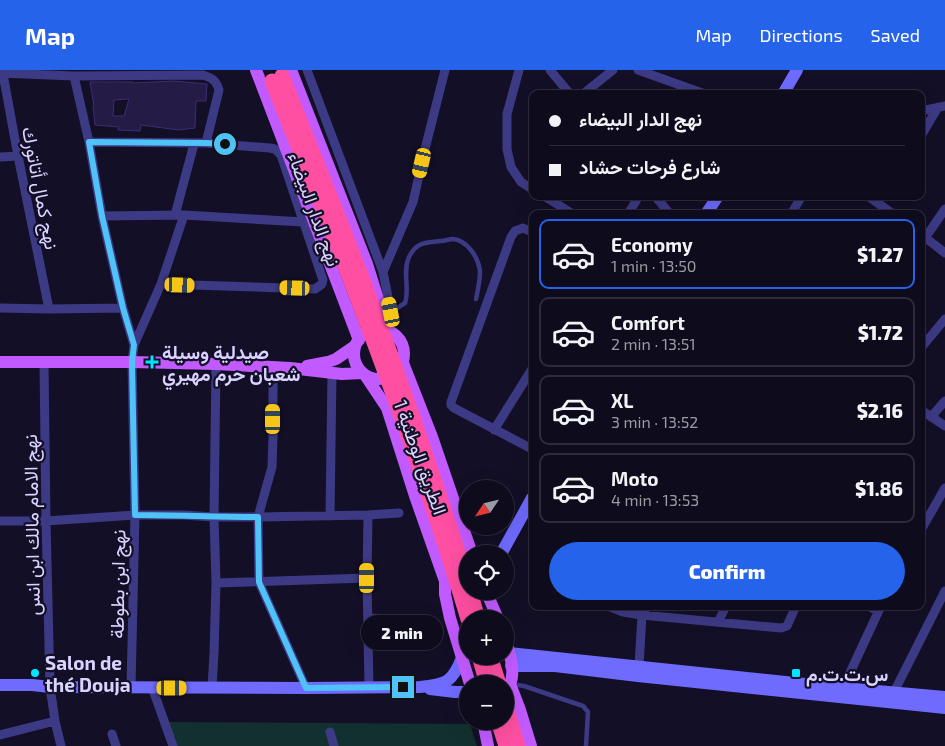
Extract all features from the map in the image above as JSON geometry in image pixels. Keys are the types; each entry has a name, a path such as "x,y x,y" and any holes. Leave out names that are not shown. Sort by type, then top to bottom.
{"highway":[{"path":"279,73 356,262 405,394 459,556"},
{"path":"279,73 325,214 411,444 465,610"},
{"path":"501,730 506,746"},
{"path":"513,730 518,746"}],"main road":[{"name":"الطريق الوطنية 1","path":"256,70 357,343 354,354 355,361 387,408 445,581 444,590 459,647"},
{"path":"279,73 367,264 386,331"},
{"path":"290,368 328,362 339,358 370,331 386,331 398,339 404,350 403,363 432,437 469,545"},
{"path":"0,362 216,364 364,374"},
{"name":"الطريق الوطنية 1","path":"364,374 374,379 382,379 398,371 403,363"},
{"path":"445,581 452,573 459,571"},
{"path":"514,700 520,710 531,746"},
{"path":"485,730 488,746"}],"street":[{"path":"307,70 383,272 391,312 386,331"},
{"path":"383,272 413,202 445,70"},
{"path":"519,70 507,114 507,149 511,167 521,182 529,187"},
{"path":"550,70 567,90"},
{"path":"588,90 613,70"},
{"path":"638,70 694,90"},
{"path":"786,90 798,70"},
{"path":"1,74 74,76 203,75 215,80 219,90 206,143"},
{"name":"نهج كمال أتاتورك","path":"1,74 49,309"},
{"path":"74,76 89,142 102,216 123,308 134,345"},
{"path":"925,110 942,106"},
{"path":"925,130 942,106"},
{"name":"نهج الدار البيضاء","path":"89,142 206,143 270,148 279,152 323,280 322,284 315,289 161,284"},
{"path":"134,345 161,284 180,215 194,144"},
{"path":"0,157 18,156"},
{"path":"550,200 567,210"},
{"path":"658,200 667,210"},
{"path":"882,200 890,210"},
{"path":"925,236 945,209"},
{"path":"102,216 180,215 303,222"},
{"path":"529,231 523,228 512,234 450,402 454,408 529,448"},
{"path":"925,240 945,253"},
{"path":"0,308 123,308"},
{"path":"925,343 945,318"},
{"name":"نهج ابن بطوطة","path":"131,687 135,515 132,362 134,345"},
{"name":"نهج الامام مالك ابن انس","path":"44,363 50,687 61,746"},
{"path":"212,688 216,583 214,517 216,364"},
{"path":"273,367 272,467 258,517 259,582 306,688"},
{"path":"330,516 332,372"},
{"path":"494,430 529,374"},
{"path":"932,417 945,401"},
{"path":"925,413 945,426"},
{"path":"925,523 945,488"},
{"path":"506,545 529,503"},
{"path":"0,521 46,521 135,515 258,517 399,513"},
{"path":"368,515 368,688"},
{"path":"216,583 367,578"},
{"path":"894,692 945,591"},
{"path":"619,610 642,615 782,628 787,626 794,610"},
{"path":"640,666 642,615 644,610"},
{"path":"718,622 724,610"},
{"path":"841,693 880,610"},
{"path":"368,618 421,620"},
{"path":"514,659 640,666 945,708"},
{"path":"514,660 638,676 841,693 894,692 945,697"},
{"path":"0,685 212,688 420,687 448,681 459,664"},
{"path":"152,687 172,746"},
{"path":"420,687 459,692"},
{"path":"0,735 55,721"},
{"path":"330,732 334,746"},
{"path":"112,734 116,746"}],"lane":[{"path":"391,312 406,303 408,296 406,273 409,258 416,247 427,242 453,239 466,244 475,255 480,270 476,299"},
{"path":"514,685 583,706 588,712 586,746"}],"green space":[{"path":"166,722 459,724 459,730 472,730 477,746 175,746"}],"building":[{"path":"174,81 207,84 206,101 196,101 195,128 179,130 141,125 140,131 118,130 119,127 95,125 90,82 133,83","holes":["129,99 124,116 113,116 114,100"]}],"place":[{"name":"صيدلية وسيلة شعبان حرم مهيري","path":"152,362"},
{"name":"Salon de thé Douja","path":"35,673"},
{"name":"س.ت.ت.م","path":"796,673"}],"route":[{"path":"225,144 89,142 102,216 123,308 134,345 132,362 135,515 258,517 259,582 306,688 403,687"}]}
